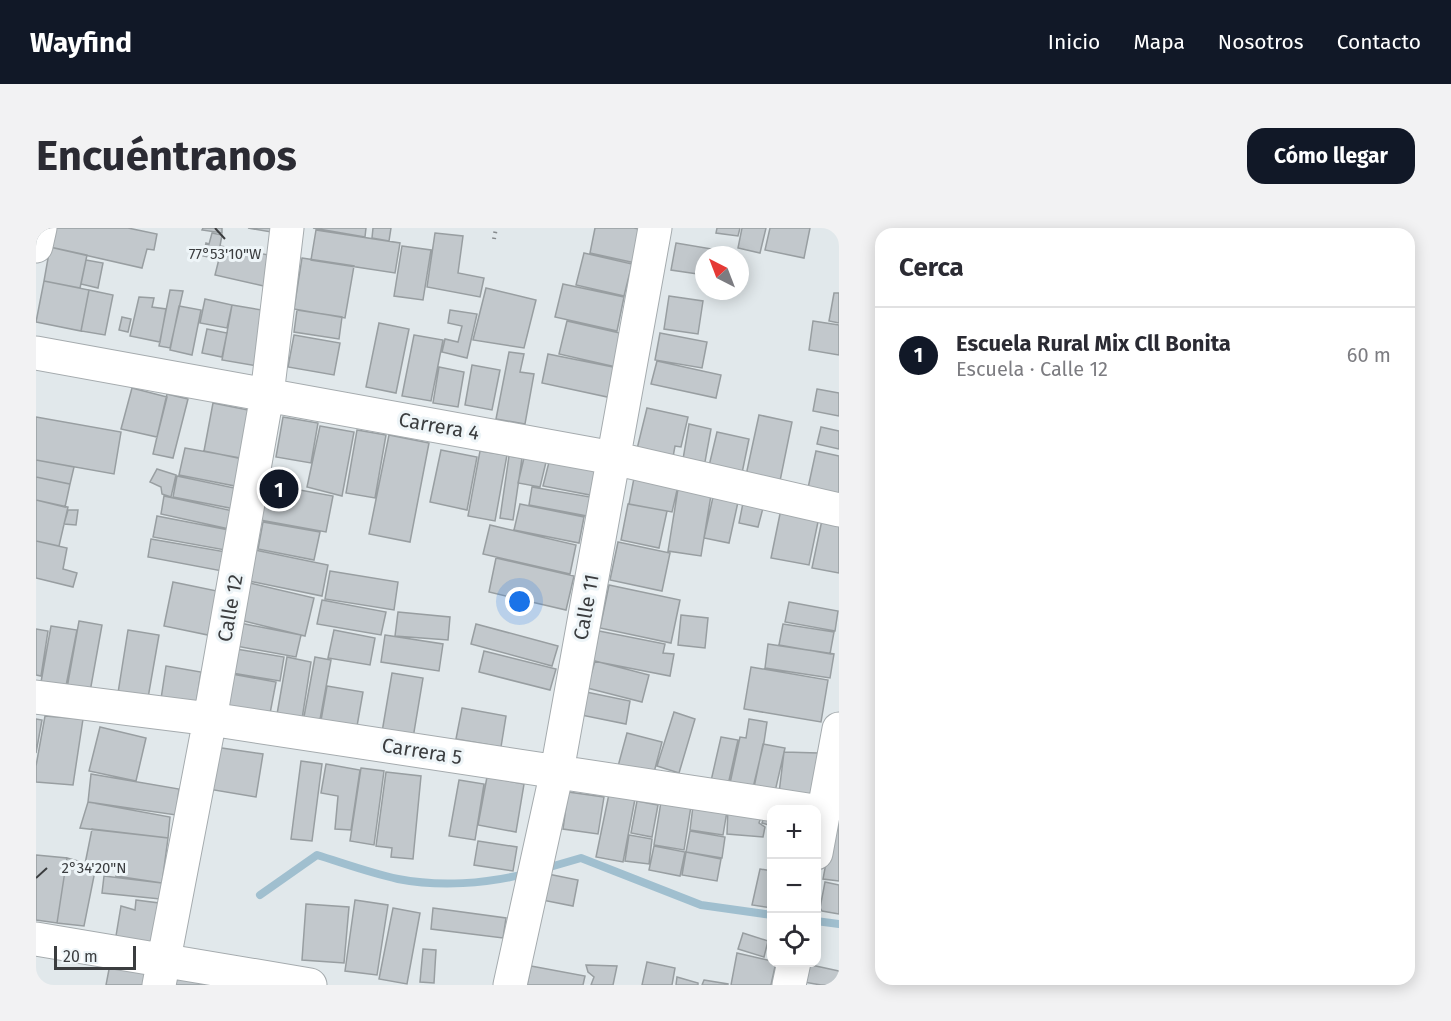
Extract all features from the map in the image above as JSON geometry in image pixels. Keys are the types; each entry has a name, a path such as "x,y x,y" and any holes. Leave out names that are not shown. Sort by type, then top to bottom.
{"street":[{"path":"36,246 40,228"},
{"name":"Calle 12","path":"162,972 210,719 267,395 287,228"},
{"name":"Calle 11","path":"510,985 557,771 655,228"},
{"name":"Carrera 4","path":"36,353 613,458 839,510"},
{"name":"Carrera 5","path":"36,697 210,719 822,812"},
{"path":"822,812 839,729"},
{"path":"36,939 162,972 310,985"},
{"path":"789,985 793,967"}],"path":[{"path":"494,239 496,228"}],"building":[{"path":"49,228 128,228 157,234 154,250 147,249 142,268 45,246"},
{"path":"203,228 222,228 222,233 202,230"},
{"path":"248,228 272,228 271,232"},
{"path":"313,228 366,228 365,237"},
{"path":"373,228 391,228 389,241 372,238"},
{"path":"595,228 634,228 648,231 640,264 590,253"},
{"path":"717,228 740,228 738,236 716,233"},
{"path":"742,228 766,228 760,253 749,250 749,246 738,246"},
{"path":"770,228 810,228 804,258 765,250"},
{"path":"316,230 400,243 395,273 311,260"},
{"path":"212,233 222,235 220,246 274,256 268,287 215,275 219,259 203,256 206,243 209,244"},
{"path":"435,233 463,236 458,273 484,278 480,297 427,287"},
{"path":"676,243 695,246 695,274 671,270"},
{"path":"402,246 431,250 423,300 394,296"},
{"path":"50,247 87,255 80,288 44,281"},
{"path":"584,253 632,264 624,296 576,285"},
{"path":"302,258 354,266 345,318 294,309"},
{"path":"86,260 103,263 98,288 81,284"},
{"path":"44,281 89,290 81,331 36,322"},
{"path":"563,284 624,297 617,331 555,317"},
{"path":"486,288 536,300 524,348 473,340"},
{"path":"89,290 113,295 105,335 81,331"},
{"path":"170,290 183,291 170,348 159,346"},
{"path":"834,293 839,293 839,323 829,321"},
{"path":"669,296 703,301 698,334 664,329"},
{"path":"139,297 154,298 152,307 166,309 160,342 130,336"},
{"path":"205,299 232,305 227,328 200,323"},
{"path":"232,305 268,311 258,366 222,360"},
{"path":"179,306 201,310 192,355 170,350"},
{"path":"297,310 342,317 339,339 294,332"},
{"path":"450,310 477,314 467,358 442,352 445,339 458,342 462,326 448,323"},
{"path":"122,317 131,319 128,332 119,330"},
{"path":"567,321 624,334 616,367 559,354"},
{"path":"813,321 839,325 839,355 809,350"},
{"path":"379,323 409,329 396,393 366,387"},
{"path":"207,329 227,333 222,357 202,353"},
{"path":"660,333 707,342 702,368 655,360"},
{"path":"294,335 340,343 334,375 288,367"},
{"path":"414,335 443,340 431,401 402,396"},
{"path":"509,352 524,354 520,372 534,374 525,424 496,419"},
{"path":"548,354 618,368 612,398 542,383"},
{"path":"657,361 721,375 716,398 651,384"},
{"path":"472,365 500,370 492,410 465,405"},
{"path":"439,367 464,372 458,407 433,403"},
{"path":"132,388 167,397 157,437 121,429"},
{"path":"817,389 839,393 839,416 813,411"},
{"path":"167,394 188,399 173,458 153,454"},
{"path":"213,403 253,411 243,459 204,451"},
{"path":"647,408 688,417 681,447 675,446 673,457 637,449"},
{"path":"759,415 792,422 779,486 745,480"},
{"path":"36,417 121,432 114,474 36,460"},
{"path":"283,417 318,423 311,463 276,457"},
{"path":"689,424 711,429 705,462 683,459"},
{"path":"320,426 354,432 342,496 307,487"},
{"path":"821,427 839,431 839,449 817,444"},
{"path":"357,430 386,435 375,498 346,493"},
{"path":"717,432 749,439 742,473 709,466"},
{"path":"389,435 429,443 410,542 369,534"},
{"path":"185,448 241,458 235,486 179,475"},
{"path":"441,450 477,457 467,510 430,502"},
{"path":"480,451 507,455 495,521 468,516"},
{"path":"816,451 839,456 839,494 808,488"},
{"path":"509,456 522,458 513,520 500,518"},
{"path":"524,458 546,462 540,487 518,483"},
{"path":"36,460 74,467 70,484 36,477"},
{"path":"549,462 595,471 590,495 543,486"},
{"path":"157,469 176,475 171,497 162,494 161,487 150,482"},
{"path":"177,476 239,489 235,509 173,497"},
{"path":"36,477 70,484 65,507 36,500"},
{"path":"634,478 678,486 672,512 629,504"},
{"path":"267,484 333,496 326,532 260,520"},
{"path":"532,487 590,497 587,516 529,505"},
{"path":"678,489 711,495 701,556 668,551"},
{"path":"164,496 233,511 229,529 161,514"},
{"path":"713,497 738,502 729,543 704,538"},
{"path":"36,500 68,507 59,546 36,541"},
{"path":"743,503 763,508 758,527 739,523"},
{"path":"520,504 584,517 579,543 514,530"},
{"path":"628,504 667,511 659,548 621,540"},
{"path":"781,509 819,517 809,565 771,558"},
{"path":"68,510 78,510 76,525 64,524"},
{"path":"823,515 839,518 839,573 812,568"},
{"path":"157,516 229,530 225,550 153,537"},
{"path":"263,522 320,532 314,560 258,549"},
{"path":"490,525 576,545 570,574 483,554"},
{"path":"151,539 226,552 222,571 148,557"},
{"path":"36,541 67,548 63,569 77,573 73,587 36,578"},
{"path":"618,542 670,553 662,591 610,580"},
{"path":"255,550 328,565 322,596 249,581"},
{"path":"496,558 574,576 566,610 489,592"},
{"path":"330,571 398,582 394,610 325,599"},
{"path":"173,582 217,591 208,635 164,626"},
{"path":"250,583 314,598 305,636 240,620"},
{"path":"609,585 680,600 671,643 600,628"},
{"path":"322,600 386,612 381,635 317,624"},
{"path":"789,602 838,611 835,631 785,622"},
{"path":"398,612 450,617 448,640 395,636"},
{"path":"681,615 708,618 705,648 678,645"},
{"path":"79,621 102,625 90,692 67,688"},
{"path":"240,623 301,635 296,657 236,646"},
{"path":"476,624 558,646 552,666 471,644"},
{"path":"783,624 834,632 830,654 779,645"},
{"path":"51,626 77,630 66,686 41,682"},
{"path":"36,629 48,631 41,676 36,675"},
{"path":"128,630 159,635 148,698 118,693"},
{"path":"334,630 375,638 370,665 328,658"},
{"path":"599,631 665,644 663,653 674,654 670,676 593,661"},
{"path":"385,635 443,644 439,671 381,662"},
{"path":"768,644 834,654 830,678 765,668"},
{"path":"236,649 284,657 280,681 232,673"},
{"path":"484,651 556,669 550,690 479,672"},
{"path":"287,657 311,662 301,725 276,720"},
{"path":"315,657 331,660 319,725 303,722"},
{"path":"595,661 649,675 642,702 587,688"},
{"path":"166,666 201,672 196,705 161,699"},
{"path":"751,667 828,680 821,722 744,709"},
{"path":"392,673 423,678 412,744 381,738"},
{"path":"232,674 276,682 269,719 225,711"},
{"path":"327,686 363,692 356,732 320,726"},
{"path":"586,692 630,701 626,724 581,715"},
{"path":"462,708 506,716 501,747 456,739"},
{"path":"674,712 695,719 679,773 657,766"},
{"path":"45,716 83,719 73,785 36,782 36,766"},
{"path":"36,719 42,720 36,753"},
{"path":"749,719 767,722 752,792 729,788 740,737 746,738"},
{"path":"100,727 146,738 136,781 89,771"},
{"path":"627,733 662,742 652,780 617,770"},
{"path":"721,737 738,740 728,785 711,781"},
{"path":"763,744 785,748 774,796 753,792"},
{"path":"215,747 263,754 256,797 208,789"},
{"path":"784,752 818,753 813,796 779,793"},
{"path":"301,761 322,764 312,841 291,839"},
{"path":"326,764 360,770 351,830 335,829 338,796 321,793"},
{"path":"361,768 384,771 374,845 350,841"},
{"path":"386,772 421,776 413,859 391,857 392,848 376,846"},
{"path":"91,774 179,789 176,815 88,802"},
{"path":"487,777 524,784 516,832 478,825"},
{"path":"459,780 484,784 475,840 449,836"},
{"path":"568,792 604,797 598,834 563,829"},
{"path":"609,794 635,799 623,862 596,857"},
{"path":"637,801 658,805 652,837 631,833"},
{"path":"88,802 170,817 168,838 80,828"},
{"path":"661,802 691,806 684,850 654,845"},
{"path":"693,806 727,811 723,835 690,830"},
{"path":"728,807 762,813 759,823 765,827 763,837 727,834"},
{"path":"765,814 767,814 767,824 762,823"},
{"path":"833,825 839,826 839,881 823,879"},
{"path":"92,829 168,838 162,883 116,876 118,869 85,864"},
{"path":"690,831 725,837 722,858 686,852"},
{"path":"629,835 652,839 649,864 625,861"},
{"path":"478,841 517,847 513,871 474,865"},
{"path":"654,846 685,852 680,876 649,870"},
{"path":"686,852 721,859 717,881 682,875"},
{"path":"36,855 67,858 57,923 36,920"},
{"path":"67,858 96,866 84,926 57,923"},
{"path":"760,869 767,870 767,907 752,905"},
{"path":"548,874 578,880 573,906 542,900"},
{"path":"104,876 162,883 160,899 102,893"},
{"path":"825,882 839,885 839,914 822,911 821,903"},
{"path":"136,900 159,903 153,944 116,936 121,906 135,910"},
{"path":"355,900 388,905 377,975 345,971"},
{"path":"306,904 349,907 344,963 302,960"},
{"path":"393,908 420,913 407,984 379,979"},
{"path":"433,908 506,918 503,938 431,929"},
{"path":"743,933 767,941 764,957 738,949"},
{"path":"423,949 436,950 434,983 420,982"},
{"path":"737,953 767,960 767,967 775,967 771,985 731,985"},
{"path":"111,959 147,967 143,985 106,985"},
{"path":"647,962 675,968 672,985 642,985"},
{"path":"586,965 617,966 613,985 591,985 594,977 588,972"},
{"path":"531,966 585,976 583,985 527,985"},
{"path":"801,967 820,967 839,971 839,985 798,981"},
{"path":"176,977 212,985 175,985"},
{"path":"677,977 698,983 698,985 676,985"},
{"path":"704,980 728,984 728,985 702,985"}],"waterway":[{"path":"260,895 317,855 388,877 430,883 480,882 528,873"},
{"path":"543,869 581,858 701,905 767,914"},
{"path":"821,922 839,924"}],"place":[{"name":"Escuela Rural Mix Cll Bonita","path":"279,489"}]}
